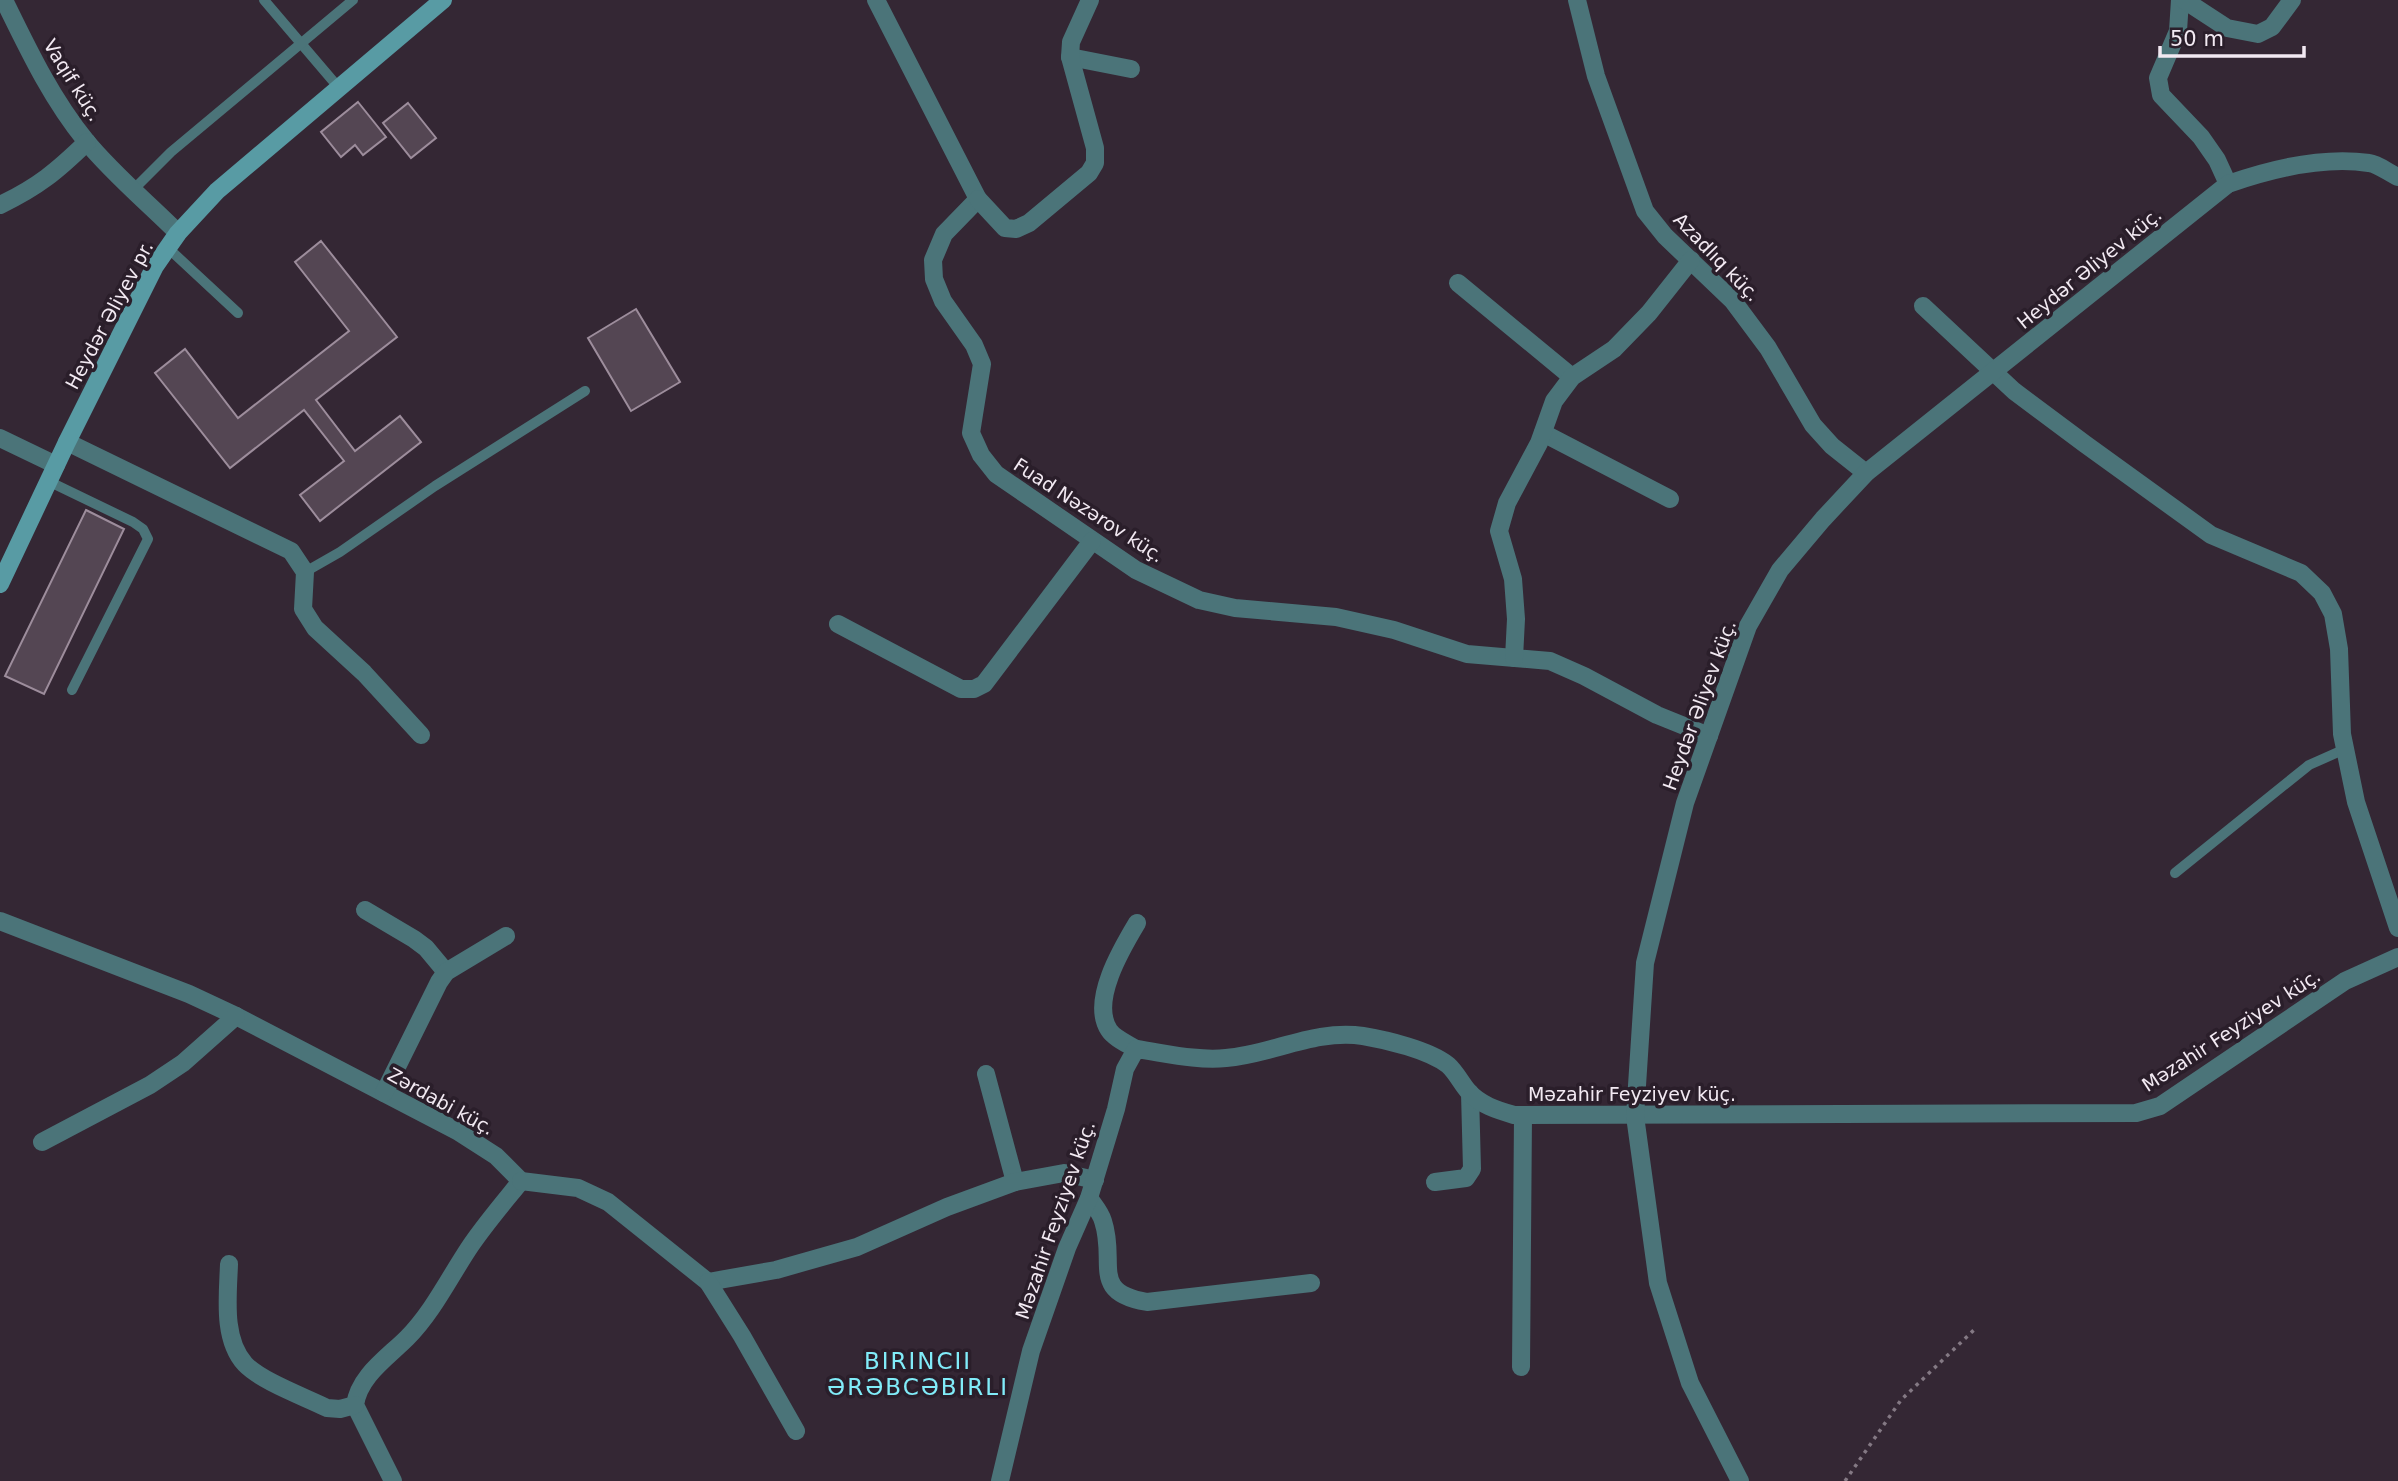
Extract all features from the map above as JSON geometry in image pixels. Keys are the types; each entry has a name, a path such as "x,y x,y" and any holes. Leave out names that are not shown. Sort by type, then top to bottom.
{"main road":[{"name":"Heydər Əliyev pr.","path":"0,582 155,266 173,241 217,191 443,0"}],"street":[{"name":"Vaqif küç.","path":"4,0 39,72 63,110 87,142 134,189 173,241"},
{"path":"876,0 978,199 1005,228 1016,229 1029,223 1089,173 1095,163 1095,148 1070,57 1071,42 1090,0"},
{"name":"Azadlıq küç.","path":"1577,0 1596,76 1645,211 1665,236 1733,300 1768,348 1812,425 1832,446 1866,473"},
{"path":"2228,184 2217,160 2201,137 2161,95 2158,78 2178,31 2182,0 2227,28 2258,34 2272,27 2292,0"},
{"path":"1070,57 1130,69"},
{"path":"0,205 53,175 87,142"},
{"name":"Heydər Əliyev küç.","path":"1740,1481 1690,1382 1658,1283 1635,1116 1644,963 1685,803 1748,626 1780,570 1866,473 2228,184 2265,171 2326,163 2371,163 2398,177"},
{"name":"Fuad Nəzərov küç.","path":"978,199 944,234 933,260 934,279 943,301 974,345 982,364 971,433 981,455 996,474 1136,570 1199,600 1236,608 1336,617 1394,630 1467,654 1550,661 1657,715 1709,736"},
{"path":"1514,658 1516,619 1513,579 1499,531 1507,503 1527,470 1554,401 1572,377 1614,349 1649,313 1691,260"},
{"path":"1458,283 1572,377"},
{"path":"1923,306 2014,391 2211,535 2301,573 2322,593 2333,614 2339,649 2342,734 2356,802 2398,929"},
{"path":"1543,433 1670,499"},
{"path":"0,438 52,473"},
{"path":"67,442 291,551 305,572 303,610 315,628 364,673 421,735"},
{"path":"838,624 961,689 974,689 984,684 1092,541"},
{"path":"365,911 420,943 446,972"},
{"name":"Zərdabi küç.","path":"0,921 188,994 236,1016 457,1131 496,1156 521,1181"},
{"path":"1136,1049 1110,1032 1104,1018 1106,990 1117,957 1137,923"},
{"path":"384,1093 446,972 506,936"},
{"name":"Məzahir Feyziyev küç.","path":"1000,1481 1031,1351 1066,1248 1089,1198 1125,1069 1136,1049 1194,1057 1226,1058 1314,1038 1343,1034 1366,1037 1433,1055 1450,1067 1469,1093 1488,1107 1522,1115 2136,1113 2160,1106 2345,981 2398,957"},
{"path":"42,1142 150,1085 183,1063 236,1016"},
{"path":"986,1074 1015,1182"},
{"path":"1435,1181 1466,1178 1472,1169 1469,1093"},
{"path":"1521,1367 1522,1115"},
{"path":"708,1282 776,1270 857,1247 947,1207 1015,1182 1064,1173 1095,1180"},
{"path":"393,1481 355,1405 357,1395 369,1375 409,1336 432,1307 472,1243 521,1181 578,1188 608,1202 708,1282 796,1431"},
{"path":"1089,1198 1103,1219 1108,1245 1109,1276 1115,1291 1128,1299 1147,1302 1311,1283"},
{"path":"229,1264 228,1314 234,1344 245,1363 258,1374 327,1408 340,1409 355,1405"}],"lane":[{"path":"264,0 339,88"},
{"path":"134,189 171,152 353,0"},
{"path":"173,241 238,313"},
{"path":"305,572 340,552 435,486 585,391"},
{"path":"52,473 134,522 144,529 148,539 72,690"},
{"path":"2175,873 2309,765 2345,749"}],"path":[{"path":"1844,1481 1901,1400 1976,1328"}],"building":[{"path":"358,102 386,137 363,155 355,145 341,157 321,132"},
{"path":"408,103 436,138 411,158 383,123"},
{"path":"321,241 397,337 316,400 355,451 400,416 421,442 320,521 300,495 344,461 304,410 230,468 155,373 185,349 238,418 349,331 295,262"},
{"path":"636,309 680,382 631,411 588,338"},
{"path":"86,510 124,529 44,694 5,676"}],"district":[{"name":"BIRINCII ƏRƏBCƏBIRLI","path":"918,1374"}]}
